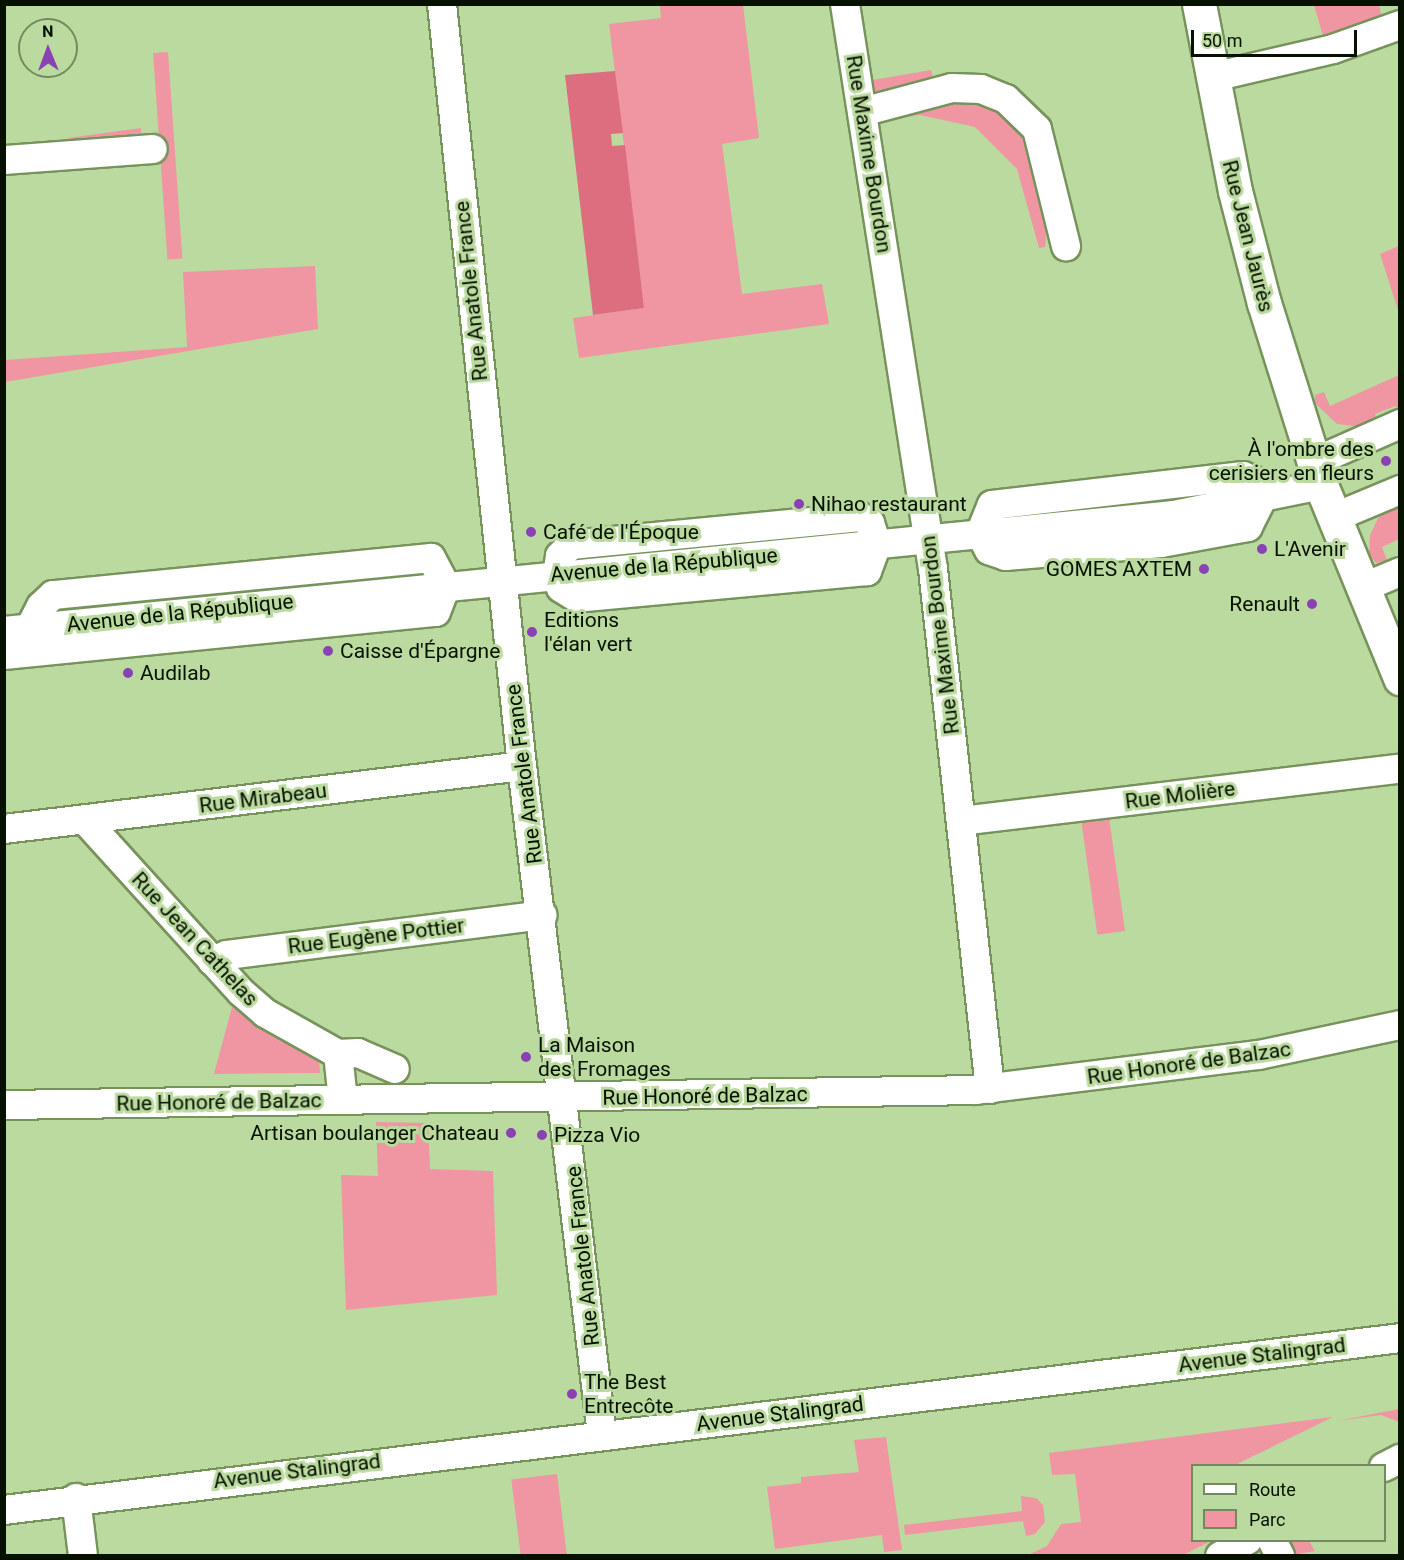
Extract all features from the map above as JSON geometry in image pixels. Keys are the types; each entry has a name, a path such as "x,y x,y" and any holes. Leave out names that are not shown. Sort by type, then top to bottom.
{"main road":[{"name":"Rue Jean Jaurès","path":"1199,4 1249,248 1332,518 1400,678"}],"street":[{"name":"Rue Anatole France","path":"442,4 522,766 566,1099 602,1435"},
{"name":"Rue Maxime Bourdon","path":"845,4 929,539 990,1089"},
{"path":"1213,77 1333,49 1399,27"},
{"path":"862,112 952,88 981,89 1006,99 1037,129 1066,246"},
{"path":"4,160 153,149"},
{"name":"Avenue de la République","path":"17,630 503,579 1174,515 1263,497 1317,474 1400,424"},
{"path":"1332,518 1400,490"},
{"path":"1362,588 1400,572"},
{"path":"4,655 436,612 446,586"},
{"name":"Rue Mirabeau","path":"4,830 522,766"},
{"name":"Rue Molière","path":"961,821 1400,769"},
{"name":"Rue Jean Cathelas","path":"85,820 212,961 264,1013 338,1054"},
{"name":"Rue Eugène Pottier","path":"212,961 227,955 542,915"},
{"name":"Rue Honoré de Balzac","path":"4,1105 566,1099 990,1089 1259,1055 1400,1026"},
{"path":"343,1100 338,1054 358,1053 395,1069"},
{"name":"Avenue Stalingrad","path":"9,1507 1400,1338"},
{"path":"1386,1466 1400,1459"},
{"path":"76,1498 83,1556"},
{"path":"1220,1556 1244,1542"},
{"path":"1273,1542 1280,1556"}],"green space":[{"path":"660,5 743,5 759,138 722,144 742,294 822,284 829,324 579,358 573,318 644,308 609,24 661,18"},
{"path":"1314,5 1379,5 1382,18 1323,36"},
{"path":"168,52 182,258 167,260 153,53"},
{"path":"931,70 934,82 875,97 873,80"},
{"path":"982,96 1021,124 1047,229 1045,247 1039,248 1017,169 975,127 920,115 878,121"},
{"path":"141,128 141,139 69,151 68,138"},
{"path":"1399,246 1399,313 1380,254"},
{"path":"315,266 318,329 5,382 5,360 187,347 183,272"},
{"path":"1399,375 1399,410 1395,406 1375,414 1378,422 1363,427 1337,424 1315,403 1315,395 1324,392 1330,406"},
{"path":"1399,503 1399,539 1382,547 1387,560 1376,563 1369,554 1370,535 1378,518"},
{"path":"1109,817 1125,931 1097,935 1081,821"},
{"path":"232,1007 319,1059 320,1073 214,1074"},
{"path":"376,1122 428,1123 430,1169 493,1171 497,1295 346,1310 341,1175 378,1176"},
{"path":"1399,1409 1399,1422 1381,1415 1337,1421"},
{"path":"1333,1417 1237,1464 1191,1464 1191,1542 1209,1542 1183,1555 1028,1555 1047,1546 1061,1524 1081,1522 1075,1474 1052,1475 1049,1453"},
{"path":"886,1437 902,1550 884,1552 882,1535 775,1549 767,1487 801,1483 801,1477 859,1472 854,1440"},
{"path":"557,1474 567,1555 521,1556 511,1480"},
{"path":"1021,1496 1036,1498 1043,1505 1045,1522 1035,1534 1026,1536 1023,1521 905,1535 904,1525 1022,1511"},
{"path":"1310,1542 1315,1551 1292,1555 1285,1544"}],"shaded area":[{"path":"615,71 623,133 611,134 612,146 625,145 644,308 593,315 565,75"}],"place":[{"name":"À l'ombre des cerisiers en fleurs","path":"1386,461"},
{"name":"Nihao restaurant","path":"799,504"},
{"name":"Café de l'Époque","path":"531,532"},
{"name":"L'Avenir","path":"1262,549"},
{"name":"GOMES AXTEM","path":"1204,569"},
{"name":"Renault","path":"1312,604"},
{"name":"Editions l'élan vert","path":"532,632"},
{"name":"Caisse d'Épargne","path":"328,651"},
{"name":"Audilab","path":"128,673"},
{"name":"La Maison des Fromages","path":"526,1057"},
{"name":"Artisan boulanger Chateau","path":"511,1133"},
{"name":"Pizza Vio","path":"542,1135"},
{"name":"The Best Entrecôte","path":"572,1394"}]}
